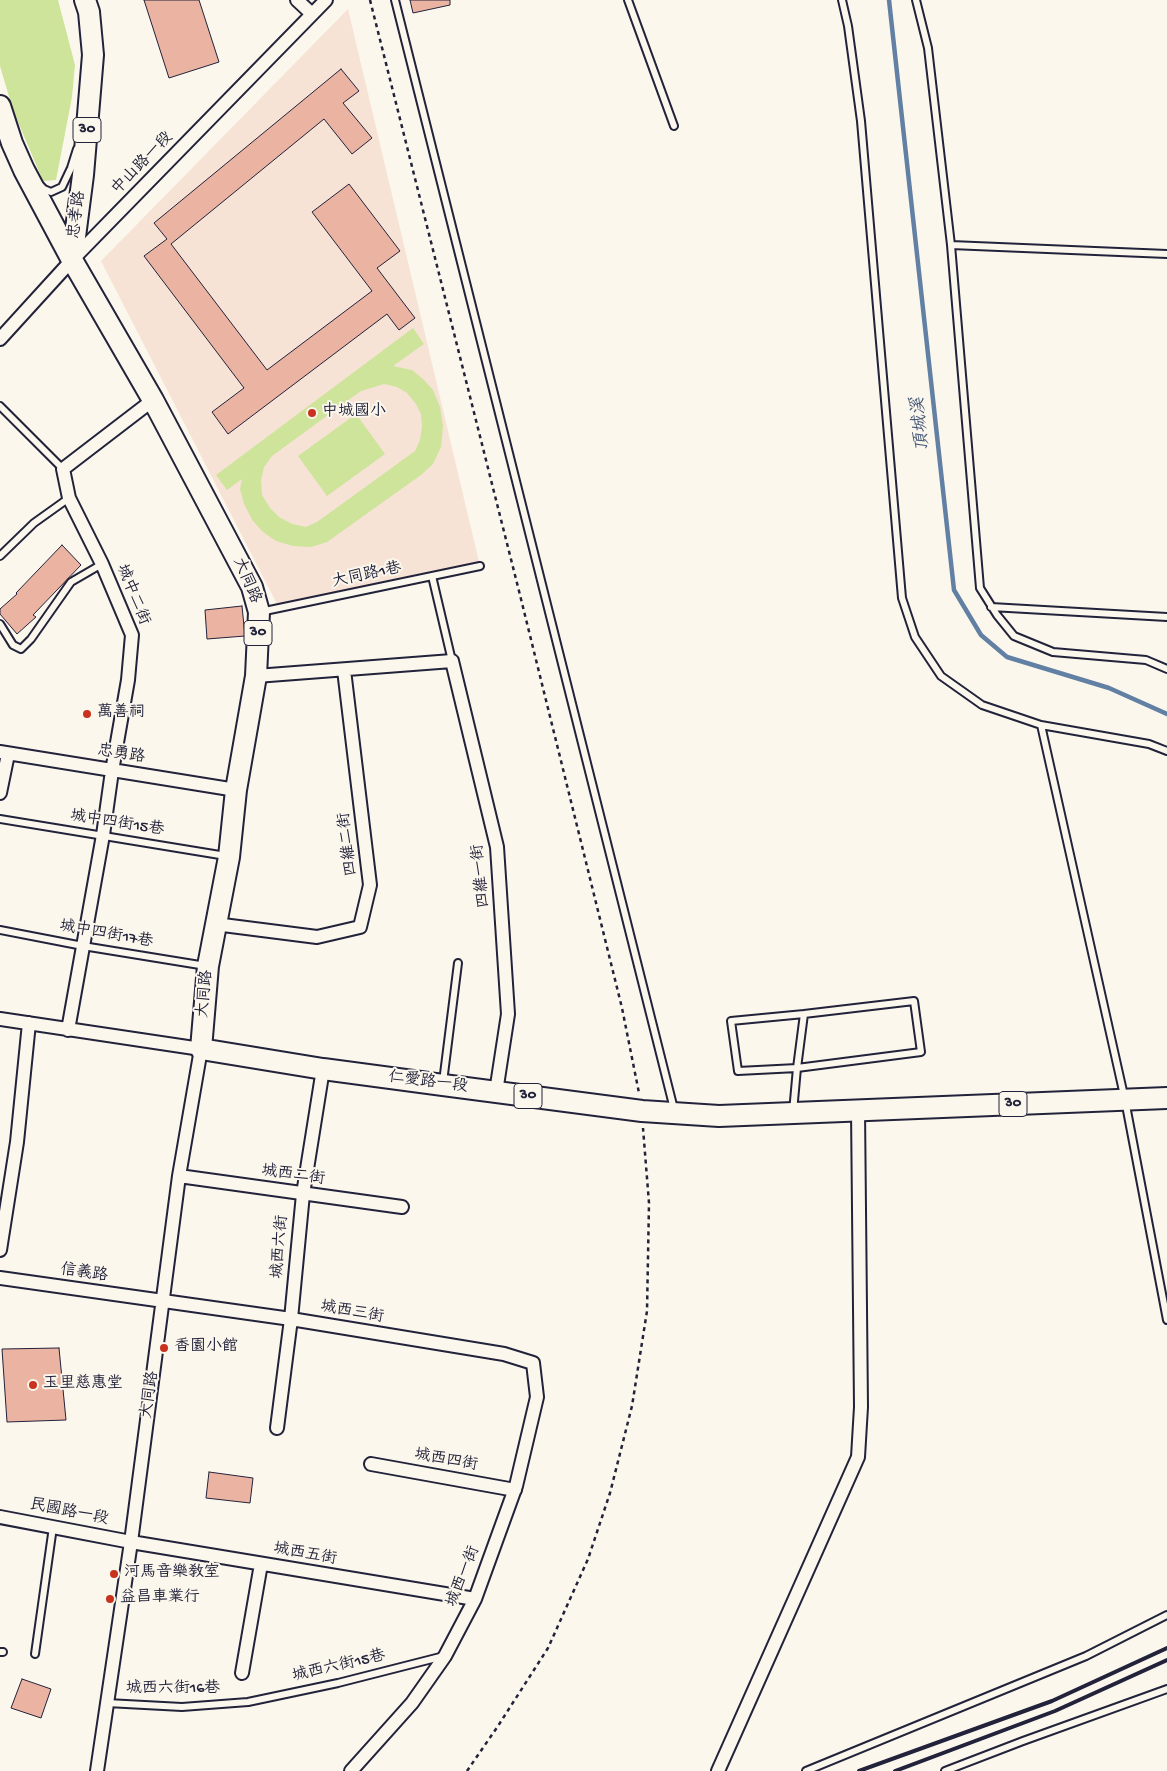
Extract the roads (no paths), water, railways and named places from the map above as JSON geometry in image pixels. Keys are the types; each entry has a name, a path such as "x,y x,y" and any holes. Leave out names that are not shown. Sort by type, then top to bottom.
{"main road":[{"name":"忠孝路","path":"72,260 89,112 93,55 86,0"},
{"name":"忠孝路","path":"3,114 12,143 24,170 72,260"},
{"name":"大同路","path":"72,260 153,400 252,587 259,612 256,676 236,790 229,857 208,966 201,1049"},
{"name":"仁愛路一段","path":"201,1049 443,1086 642,1111 719,1116 858,1110"},
{"name":"30","path":"858,1110 1167,1098"}],"street":[{"path":"297,0 312,14"},
{"name":"中山路一段","path":"0,339 72,260 326,0"},
{"path":"64,469 153,400"},
{"name":"城中二街","path":"64,469 69,498 102,564 132,635 128,680 103,835 68,1030"},
{"path":"256,676 452,662"},
{"name":"四維一街","path":"452,662 497,847 508,1014 496,1092"},
{"name":"四維二街","path":"215,924 317,937 360,926 370,884 344,670"},
{"path":"0,793 4,753"},
{"name":"忠勇路","path":"4,753 236,790"},
{"name":"仁愛路一段","path":"0,1019 201,1049"},
{"path":"0,1250 17,1142 29,1023"},
{"name":"大同路","path":"97,1771 131,1542 179,1176 201,1049"},
{"name":"城西六街","path":"277,1428 291,1319 303,1194 323,1069"},
{"path":"718,1771 858,1457 862,1407 858,1110"},
{"name":"城西二街","path":"179,1176 402,1207"},
{"name":"信義路","path":"0,1278 164,1301"},
{"name":"城西三街","path":"164,1301 291,1319 504,1354 533,1363"},
{"name":"城西一街","path":"351,1771 412,1703 445,1656 475,1599 515,1490 537,1398 533,1363"},
{"name":"城西四街","path":"371,1464 515,1490"},
{"name":"民國路一段","path":"0,1517 131,1542"},
{"name":"城西五街","path":"131,1542 475,1599"},
{"path":"242,1673 261,1564"}],"lane":[{"path":"395,0 675,1113"},
{"path":"628,0 674,126"},
{"path":"842,0 848,26 861,121 902,598 915,637 941,676 982,705 1041,725 1149,744 1167,751"},
{"path":"916,0 928,48 951,244 980,588 1014,636 1053,652 1146,660 1167,669"},
{"path":"3,114 37,180 44,189 51,192 62,187 71,168 89,112"},
{"path":"951,244 1167,254"},
{"path":"0,406 64,469"},
{"path":"0,556 34,523 69,498"},
{"path":"0,624 13,645 21,649 31,639 71,582 102,564"},
{"name":"大同路1巷","path":"259,612 480,566"},
{"name":"四維一街","path":"432,576 452,662"},
{"path":"992,607 1167,617"},
{"path":"1041,725 1125,1100 1167,1320"},
{"name":"城中四街15巷","path":"0,819 229,857"},
{"name":"城中四街17巷","path":"0,930 83,946 208,966"},
{"path":"443,1086 458,964"},
{"path":"914,1001 921,1052 798,1068 738,1071 731,1021 914,1001"},
{"path":"793,1113 804,1014"},
{"path":"35,1654 53,1527"},
{"path":"806,1771 1086,1656 1167,1614"},
{"name":"城西六街15巷","path":"239,1703 338,1683 445,1656"},
{"path":"945,1771 1167,1689"},
{"name":"城西六街16巷","path":"107,1703 182,1707 239,1703"}],"waterway":[{"name":"頂城溪","path":"889,0 954,590 981,635 1007,657 1109,688 1167,714"}],"railway":[{"path":"859,1771 1052,1701 1167,1648"},
{"path":"895,1771 1055,1711 1167,1660"}],"place":[{"name":"中城國小","path":"312,413"},
{"name":"萬善祠","path":"87,714"},
{"name":"香園小館","path":"164,1348"},
{"name":"玉里慈惠堂","path":"33,1385"},
{"name":"河馬音樂教室","path":"114,1574"},
{"name":"益昌車業行","path":"110,1599"}]}
